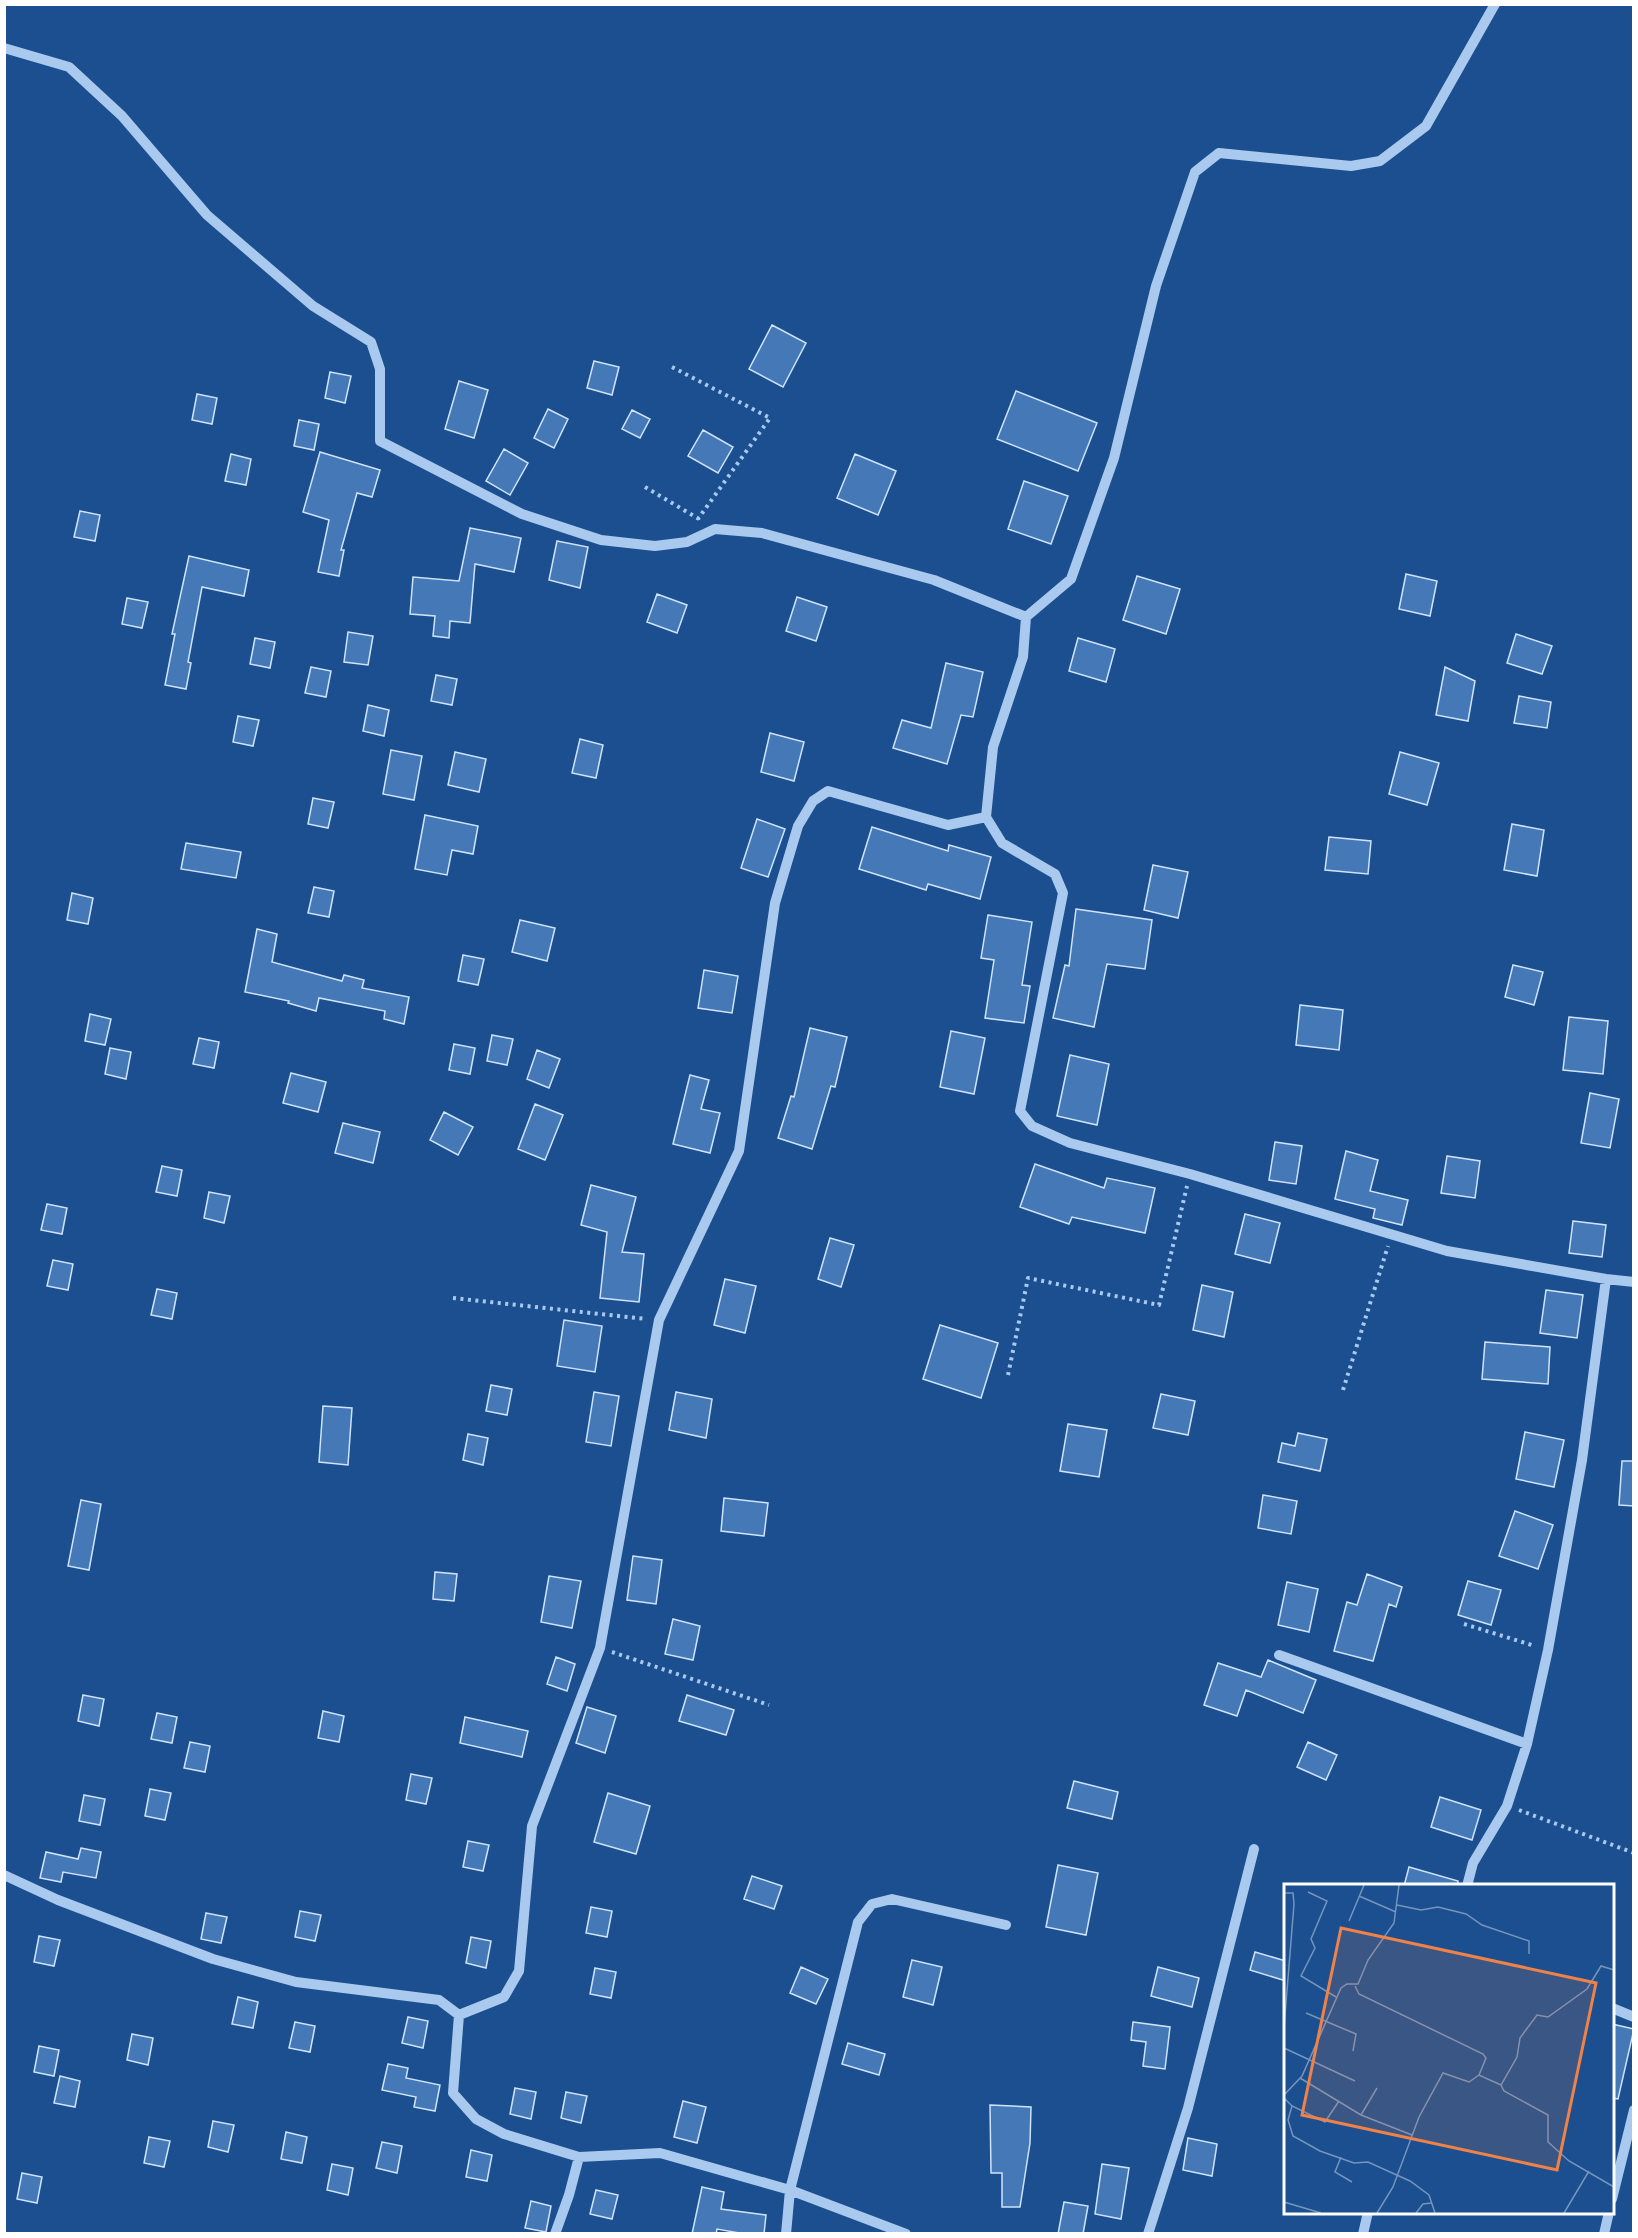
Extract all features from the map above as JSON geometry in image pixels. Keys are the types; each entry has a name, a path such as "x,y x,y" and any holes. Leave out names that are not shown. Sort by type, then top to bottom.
{"street":[{"path":"1495,4 1426,126 1380,161 1351,166 1219,153 1195,172 1156,286 1114,458 1071,579 1026,618 1023,657 993,747 986,817 1002,843 1055,874 1063,893 1020,1112 1032,1126 1070,1143 1190,1174 1447,1251 1634,1282"},
{"path":"4,48 69,67 123,116 207,215 313,306 371,342 380,369 380,441 522,514 601,540 655,546 687,542 715,529 762,533 934,580 1026,618"},
{"path":"459,2015 504,1997 519,1971 532,1826 600,1648 659,1320 739,1151 775,903 798,826 813,801 828,791 948,825 986,817"},
{"path":"1468,1884 1473,1863 1507,1806 1527,1744 1548,1650 1582,1460 1606,1279"},
{"path":"1279,1655 1527,1744"},
{"path":"1148,2234 1188,2108 1254,1849"},
{"path":"4,1875 58,1900 213,1959 297,1982 438,2000 459,2015"},
{"path":"786,2234 790,2190 858,1922 872,1904 892,1899 1006,1925"},
{"path":"1614,2009 1634,2017"},
{"path":"459,2015 453,2093 476,2119 504,2134 579,2157 660,2153 790,2190 906,2234"},
{"path":"1614,2191 1634,2110"},
{"path":"555,2234 579,2157"},
{"path":"1363,2234 1368,2214"},
{"path":"1604,2234 1609,2214"}],"path":[{"path":"672,367 770,418 698,519"},
{"path":"645,487 715,529"},
{"path":"1008,1375 1028,1278 1159,1305 1190,1174"},
{"path":"1343,1390 1392,1234"},
{"path":"453,1298 659,1320"},
{"path":"1464,1624 1548,1650"},
{"path":"600,1648 769,1705"},
{"path":"1507,1806 1634,1853"}],"building":[{"path":"772,325 806,343 783,387 749,369"},
{"path":"594,361 619,367 612,395 587,388"},
{"path":"330,372 351,376 345,403 325,398"},
{"path":"459,381 488,390 474,438 445,429"},
{"path":"1016,391 1097,423 1078,471 997,439"},
{"path":"197,394 217,398 212,424 192,420"},
{"path":"548,409 568,419 554,448 534,438"},
{"path":"632,410 650,419 640,438 622,429"},
{"path":"299,420 319,424 314,450 294,446"},
{"path":"703,430 733,447 718,473 688,456"},
{"path":"504,449 528,463 510,495 486,481"},
{"path":"320,452 380,470 372,497 357,493 341,550 344,550 339,576 318,572 329,520 303,512"},
{"path":"231,454 251,459 246,485 225,481"},
{"path":"855,454 896,471 878,515 837,498"},
{"path":"1024,481 1068,496 1051,544 1008,529"},
{"path":"80,511 100,515 95,541 74,537"},
{"path":"470,528 521,538 514,572 475,564 470,623 450,621 449,638 433,636 435,616 410,614 413,577 459,581"},
{"path":"557,541 588,547 580,588 549,580"},
{"path":"189,556 249,570 244,596 202,587 188,662 191,663 186,689 165,685 175,634 172,634"},
{"path":"1406,574 1437,581 1430,616 1399,609"},
{"path":"1137,576 1180,589 1166,634 1123,620"},
{"path":"657,594 687,605 677,633 647,622"},
{"path":"797,597 827,607 816,641 786,631"},
{"path":"127,598 148,602 142,628 122,624"},
{"path":"348,632 373,636 368,665 344,662"},
{"path":"1516,634 1552,646 1542,674 1507,663"},
{"path":"255,638 275,642 270,668 250,664"},
{"path":"1078,638 1115,649 1106,682 1069,671"},
{"path":"946,663 983,672 973,717 961,715 947,764 893,748 902,720 931,728"},
{"path":"311,667 331,671 326,697 305,693"},
{"path":"1445,667 1475,681 1468,721 1436,715"},
{"path":"436,675 457,679 452,705 431,701"},
{"path":"1519,696 1551,702 1547,728 1514,723"},
{"path":"368,705 389,710 384,736 363,731"},
{"path":"238,716 259,720 253,746 233,742"},
{"path":"770,733 804,742 794,781 761,772"},
{"path":"580,739 603,745 596,778 572,773"},
{"path":"391,750 422,756 414,800 383,794"},
{"path":"455,752 486,759 479,792 448,785"},
{"path":"1400,752 1439,763 1427,805 1389,794"},
{"path":"313,798 334,802 328,828 308,824"},
{"path":"425,815 478,826 473,854 452,850 447,875 415,869"},
{"path":"757,819 785,829 768,877 741,868"},
{"path":"1512,824 1544,830 1537,876 1504,870"},
{"path":"872,827 948,851 949,845 991,857 980,899 928,884 926,890 859,869"},
{"path":"1329,837 1371,841 1368,874 1325,870"},
{"path":"186,843 241,852 236,878 181,869"},
{"path":"1153,865 1188,872 1178,918 1144,910"},
{"path":"314,887 334,891 329,917 308,913"},
{"path":"72,893 93,898 88,924 67,920"},
{"path":"1076,909 1152,920 1145,969 1107,964 1094,1027 1053,1018 1065,965 1069,966"},
{"path":"988,915 1032,922 1022,985 1030,986 1024,1023 985,1018 994,960 981,958"},
{"path":"520,920 555,928 547,961 512,952"},
{"path":"257,929 277,934 272,962 342,981 344,975 364,980 362,988 409,997 404,1024 384,1019 385,1011 319,998 316,1011 288,1003 289,1001 245,992"},
{"path":"463,955 484,959 478,985 458,981"},
{"path":"1513,965 1543,972 1534,1005 1505,997"},
{"path":"704,970 738,976 732,1013 698,1008"},
{"path":"1300,1005 1343,1010 1339,1050 1296,1045"},
{"path":"90,1014 111,1019 105,1045 85,1041"},
{"path":"1569,1017 1608,1021 1603,1074 1563,1070"},
{"path":"810,1028 847,1037 835,1087 831,1086 812,1149 778,1138 791,1096 794,1097"},
{"path":"951,1031 985,1038 974,1094 940,1087"},
{"path":"492,1035 513,1039 507,1065 487,1061"},
{"path":"199,1038 219,1042 214,1068 193,1064"},
{"path":"454,1044 475,1048 470,1074 449,1070"},
{"path":"110,1048 131,1052 126,1079 105,1074"},
{"path":"537,1050 560,1059 549,1088 527,1079"},
{"path":"1070,1055 1109,1064 1097,1125 1057,1116"},
{"path":"291,1073 326,1082 318,1112 283,1103"},
{"path":"690,1075 709,1080 701,1109 720,1113 710,1153 673,1144"},
{"path":"1590,1093 1619,1099 1610,1148 1581,1143"},
{"path":"535,1104 563,1115 545,1160 518,1149"},
{"path":"444,1112 473,1127 458,1155 430,1140"},
{"path":"343,1123 380,1132 373,1163 335,1153"},
{"path":"1275,1142 1302,1146 1296,1184 1269,1180"},
{"path":"1346,1151 1378,1160 1370,1191 1408,1200 1402,1225 1373,1218 1375,1209 1335,1199"},
{"path":"1447,1156 1480,1161 1475,1198 1441,1193"},
{"path":"1035,1164 1104,1188 1107,1178 1155,1188 1145,1233 1072,1217 1069,1224 1020,1207"},
{"path":"162,1166 182,1170 177,1196 156,1192"},
{"path":"591,1185 636,1197 622,1252 644,1254 639,1302 600,1298 607,1232 581,1225"},
{"path":"209,1192 230,1196 224,1223 204,1218"},
{"path":"47,1204 67,1208 62,1234 41,1230"},
{"path":"1245,1214 1280,1223 1270,1263 1235,1254"},
{"path":"1573,1221 1606,1225 1602,1257 1569,1253"},
{"path":"830,1238 854,1245 841,1287 818,1279"},
{"path":"53,1260 73,1264 68,1290 47,1286"},
{"path":"725,1279 756,1286 745,1333 714,1325"},
{"path":"1202,1285 1233,1292 1224,1337 1193,1330"},
{"path":"157,1289 177,1293 172,1319 151,1315"},
{"path":"1546,1290 1583,1295 1577,1338 1540,1333"},
{"path":"564,1320 602,1326 595,1372 557,1366"},
{"path":"940,1325 998,1343 981,1398 923,1379"},
{"path":"1485,1342 1550,1347 1548,1384 1482,1379"},
{"path":"491,1385 512,1389 507,1415 486,1411"},
{"path":"594,1392 619,1396 611,1446 586,1442"},
{"path":"676,1392 712,1399 706,1438 669,1430"},
{"path":"1161,1394 1195,1401 1188,1435 1153,1428"},
{"path":"323,1406 352,1408 348,1465 319,1462"},
{"path":"1068,1424 1107,1430 1099,1477 1060,1471"},
{"path":"1525,1432 1564,1440 1554,1487 1516,1479"},
{"path":"1298,1433 1327,1439 1320,1471 1278,1462 1282,1443 1295,1446"},
{"path":"468,1434 488,1438 483,1465 463,1460"},
{"path":"1622,1461 1634,1461 1634,1506 1619,1505"},
{"path":"1263,1495 1297,1501 1291,1534 1258,1528"},
{"path":"724,1498 768,1503 764,1536 721,1531"},
{"path":"81,1500 101,1504 89,1570 68,1566"},
{"path":"1515,1511 1553,1525 1538,1569 1499,1556"},
{"path":"633,1556 662,1560 656,1604 627,1600"},
{"path":"435,1572 457,1574 454,1601 433,1599"},
{"path":"1367,1574 1402,1587 1396,1607 1389,1604 1373,1661 1334,1651 1347,1602 1357,1605"},
{"path":"549,1576 581,1581 572,1628 541,1622"},
{"path":"1468,1581 1501,1590 1491,1625 1458,1615"},
{"path":"1287,1582 1318,1589 1309,1632 1278,1625"},
{"path":"673,1619 700,1626 693,1660 665,1654"},
{"path":"556,1657 575,1664 567,1691 547,1684"},
{"path":"1268,1660 1316,1680 1303,1713 1246,1690 1237,1716 1204,1705 1218,1663 1261,1677"},
{"path":"83,1695 104,1699 99,1726 78,1721"},
{"path":"687,1695 734,1710 726,1735 679,1721"},
{"path":"587,1707 616,1716 605,1753 576,1743"},
{"path":"323,1711 344,1716 339,1742 318,1738"},
{"path":"157,1713 177,1717 172,1743 151,1739"},
{"path":"465,1717 528,1731 522,1757 460,1743"},
{"path":"190,1742 210,1746 205,1772 184,1768"},
{"path":"1308,1742 1337,1755 1326,1780 1297,1767"},
{"path":"411,1774 432,1778 426,1804 406,1800"},
{"path":"1074,1781 1118,1792 1112,1819 1067,1808"},
{"path":"150,1789 171,1793 165,1820 145,1816"},
{"path":"608,1793 650,1806 636,1854 594,1842"},
{"path":"84,1795 105,1799 100,1825 79,1821"},
{"path":"1440,1797 1481,1810 1472,1840 1431,1827"},
{"path":"468,1841 489,1845 483,1871 463,1867"},
{"path":"81,1848 101,1852 96,1878 63,1872 61,1882 40,1878 46,1852 78,1859"},
{"path":"1058,1865 1098,1873 1086,1935 1046,1927"},
{"path":"1409,1867 1458,1881 1458,1884 1405,1884"},
{"path":"752,1876 782,1886 774,1909 744,1899"},
{"path":"591,1907 612,1911 607,1937 586,1933"},
{"path":"300,1911 321,1915 315,1941 295,1937"},
{"path":"206,1913 227,1917 221,1943 201,1939"},
{"path":"39,1936 60,1940 54,1966 34,1962"},
{"path":"471,1937 491,1941 486,1968 466,1963"},
{"path":"1255,1952 1284,1960 1284,1980 1250,1970"},
{"path":"912,1960 942,1967 933,2005 903,1997"},
{"path":"801,1967 828,1979 816,2004 790,1993"},
{"path":"1158,1967 1199,1978 1192,2007 1151,1996"},
{"path":"595,1968 616,1972 611,1998 590,1994"},
{"path":"238,1997 258,2002 253,2028 232,2024"},
{"path":"408,2017 428,2021 423,2048 402,2043"},
{"path":"295,2022 315,2026 310,2052 289,2048"},
{"path":"1133,2022 1170,2027 1165,2069 1143,2066 1146,2042 1131,2040"},
{"path":"1614,2024 1634,2029 1618,2099 1614,2098"},
{"path":"132,2034 153,2038 148,2065 127,2060"},
{"path":"848,2043 885,2054 879,2075 842,2064"},
{"path":"39,2046 59,2050 54,2076 34,2072"},
{"path":"388,2064 408,2068 406,2078 440,2085 435,2111 414,2107 416,2097 382,2090"},
{"path":"60,2076 80,2081 75,2107 54,2103"},
{"path":"515,2088 536,2092 531,2119 510,2114"},
{"path":"566,2092 587,2096 581,2123 561,2118"},
{"path":"683,2101 706,2107 697,2143 674,2137"},
{"path":"990,2105 1031,2107 1030,2143 1020,2207 1002,2207 1002,2173 991,2173"},
{"path":"213,2121 234,2125 228,2152 208,2147"},
{"path":"286,2132 307,2137 302,2163 281,2159"},
{"path":"149,2137 170,2141 164,2167 144,2163"},
{"path":"1188,2138 1217,2144 1212,2176 1183,2170"},
{"path":"382,2142 402,2146 397,2173 376,2168"},
{"path":"471,2150 492,2155 487,2181 466,2177"},
{"path":"332,2164 353,2168 348,2195 327,2190"},
{"path":"1102,2164 1129,2168 1121,2219 1095,2214"},
{"path":"22,2173 42,2177 37,2203 17,2199"},
{"path":"702,2187 724,2192 721,2209 766,2215 764,2234 745,2234 717,2229 716,2234 692,2234"},
{"path":"596,2190 618,2195 612,2219 590,2214"},
{"path":"531,2201 551,2206 546,2232 525,2228"},
{"path":"1064,2202 1088,2206 1083,2234 1058,2234"}]}
